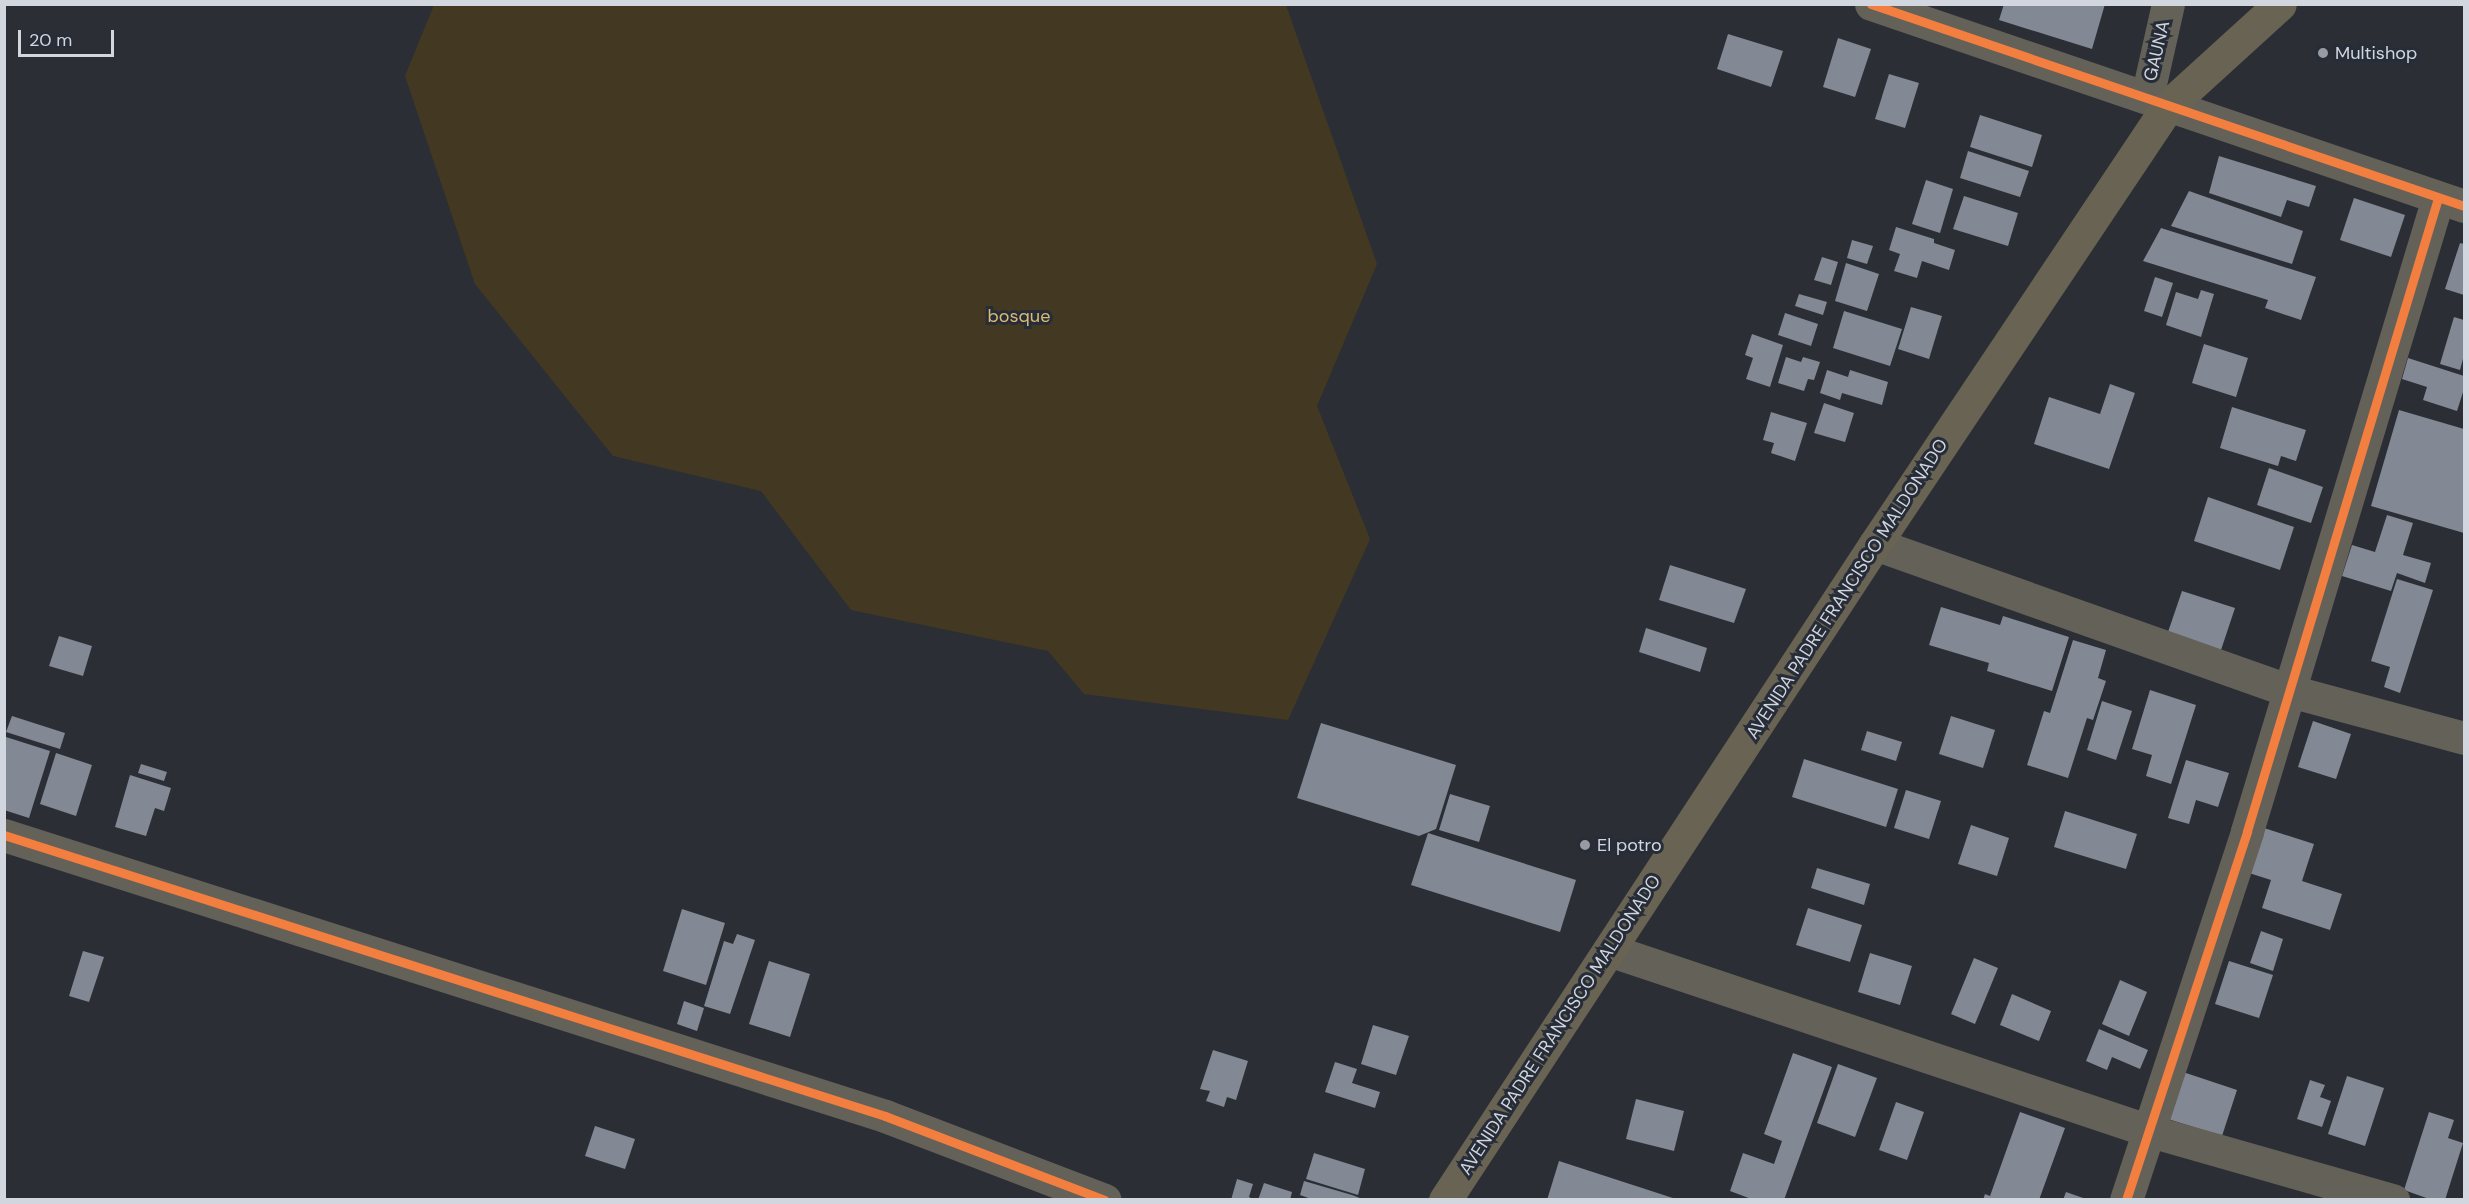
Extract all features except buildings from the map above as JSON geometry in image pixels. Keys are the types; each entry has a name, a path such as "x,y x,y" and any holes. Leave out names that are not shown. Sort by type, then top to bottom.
{"main road":[{"name":"AVENIDA PADRE FRANCISCO MALDONADO","path":"1420,1200 2157,102 2252,4"},
{"name":"AVENIDA PADRE FRANCISCO MALDONADO","path":"1445,1200 1875,544 2157,102 2280,4"}],"street":[{"path":"1870,4 2451,202 2126,1200"},
{"name":"GAUNA","path":"2157,102 2168,4"},
{"path":"1875,544 2290,691 2464,738"},
{"path":"4,835 885,1116 1105,1200"},
{"path":"1609,950 2150,1131 2393,1200"}],"green space":[{"name":"bosque","path":"434,5 1286,5 1377,264 1317,406 1370,539 1288,720 1084,694 1048,651 851,610 761,491 613,456 475,284 405,76"}],"cycle path":[{"path":"1871,4 2464,206"},
{"path":"2126,1200 2247,831 2438,198"},
{"path":"4,835 885,1116 1105,1200"}],"place":[{"name":"Multishop","path":"2323,53"},
{"name":"El potro","path":"1585,845"}]}
